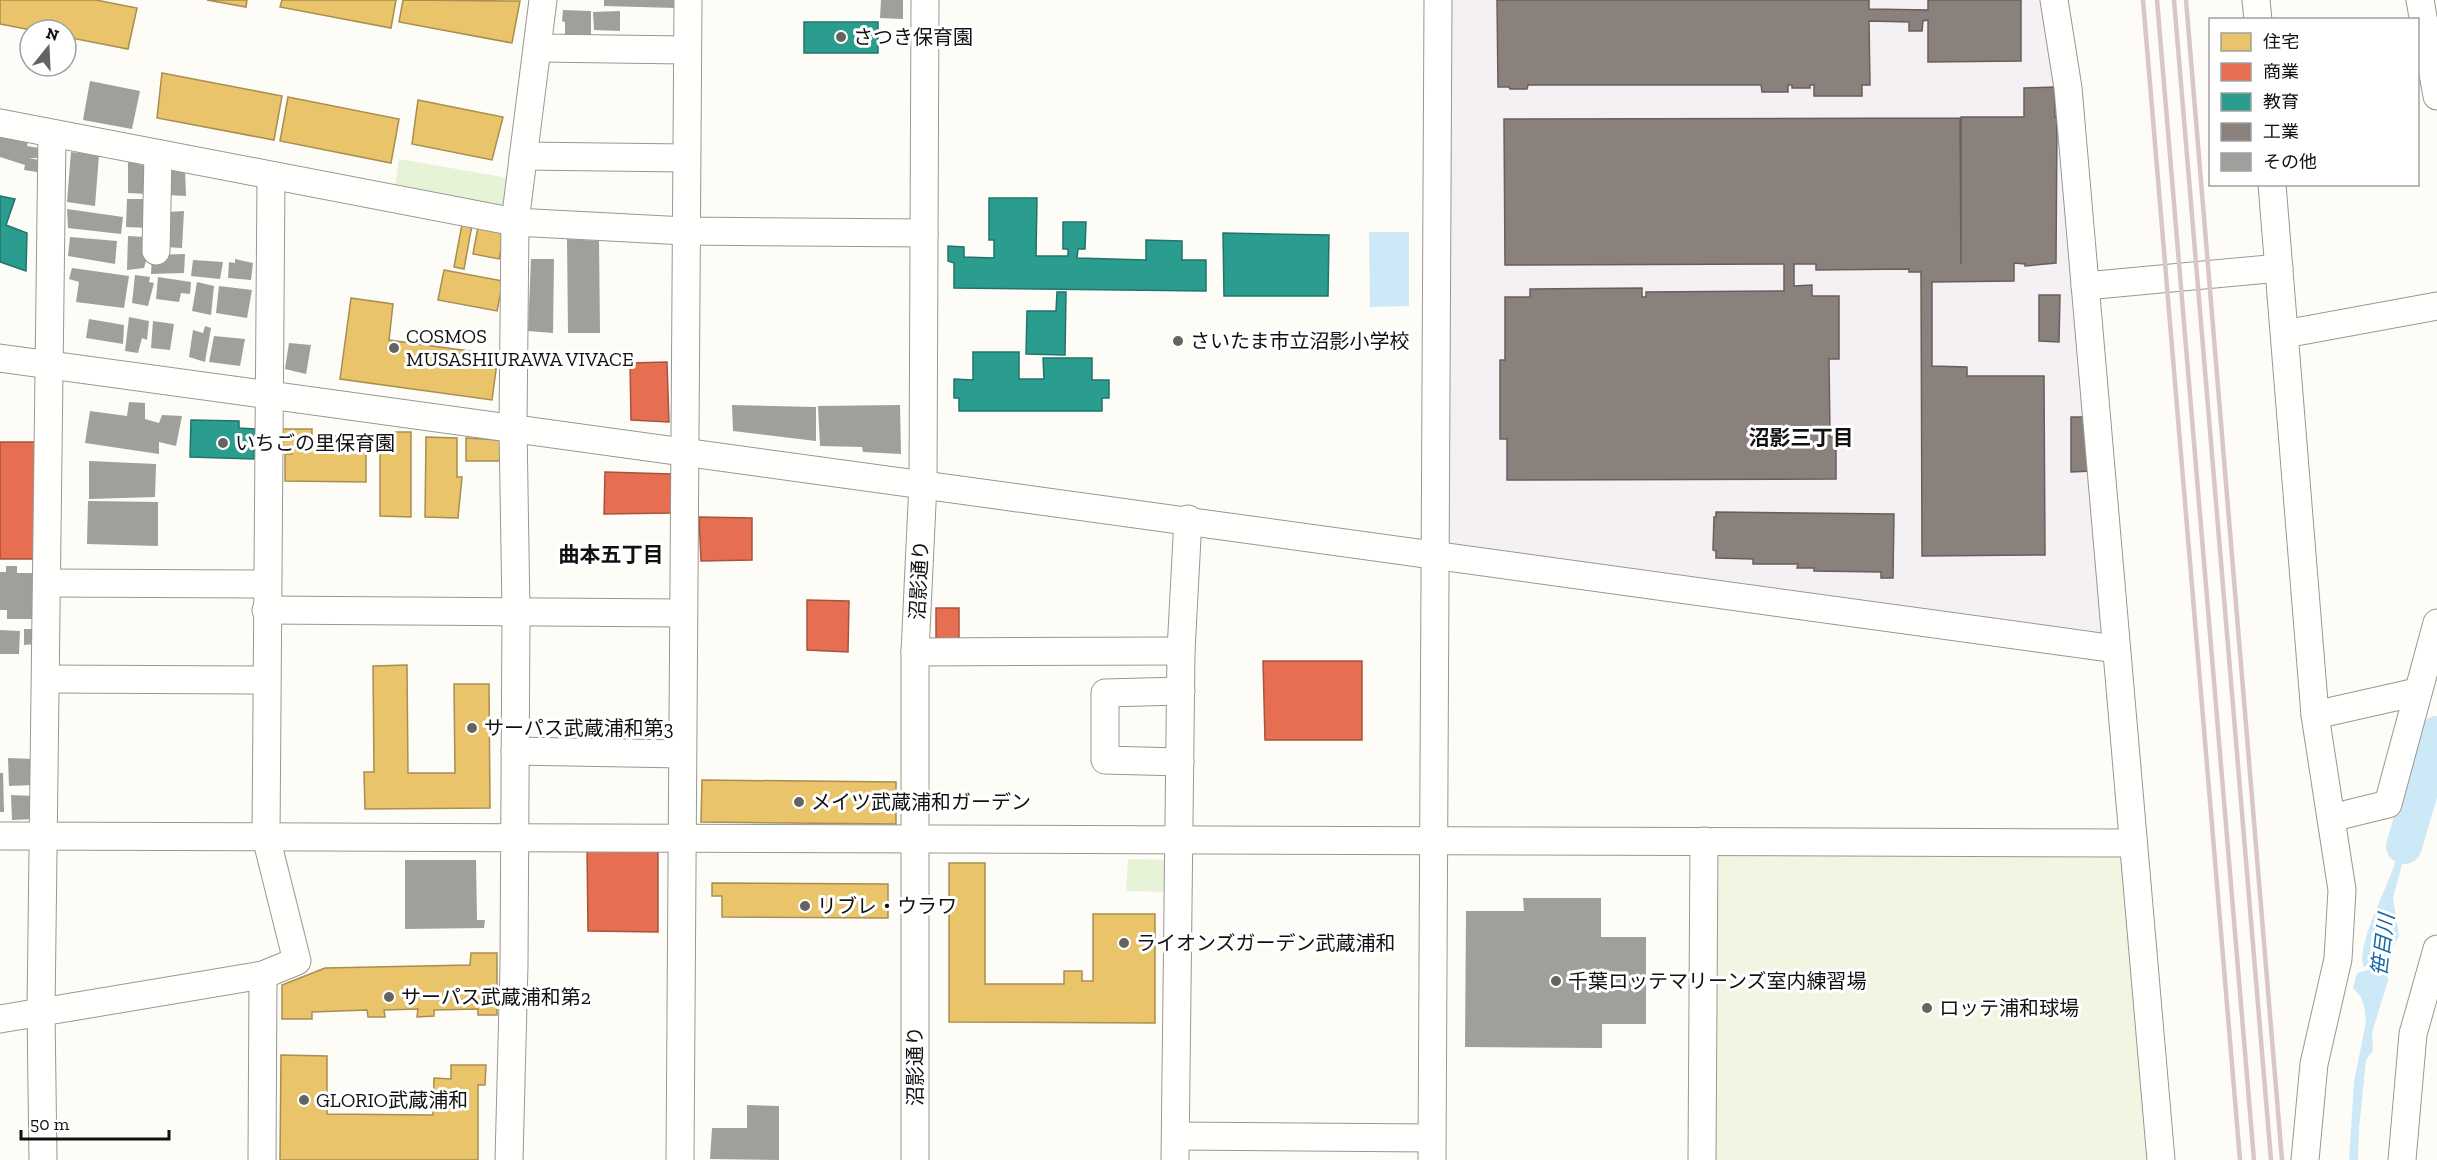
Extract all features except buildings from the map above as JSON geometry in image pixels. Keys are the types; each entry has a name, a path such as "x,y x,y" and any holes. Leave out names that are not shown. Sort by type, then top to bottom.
{"street":[{"path":"509,1160 515,837 516,612 513,428 515,222 543,0"},
{"path":"680,1160 685,158 688,0"},
{"name":"沼影通り","path":"915,1160 915,652 923,483 926,0"},
{"path":"1188,519 1181,651 1175,1148 1432,1149 1438,0"},
{"path":"2055,0 2068,88 2161,1160"},
{"path":"2256,0 2258,18"},
{"path":"2420,0 2437,96"},
{"path":"538,48 686,50"},
{"path":"0,123 515,222 685,231 924,233"},
{"path":"43,1160 41,1012 52,134"},
{"path":"156,251 158,154"},
{"path":"522,156 685,158"},
{"path":"0,1019 263,975 297,962 266,837 266,597 271,176"},
{"path":"2272,186 2315,715 2342,890 2338,959 2314,1064 2305,1160"},
{"path":"2085,286 2279,268"},
{"path":"2284,334 2437,306"},
{"path":"0,358 513,428 685,454 1188,519 2116,649"},
{"path":"47,583 516,612 682,613"},
{"path":"2331,818 2388,804 2437,623"},
{"path":"915,652 1181,651"},
{"path":"46,679 266,680"},
{"path":"1180,762 1105,760 1105,693 1181,692"},
{"path":"2315,715 2417,692"},
{"path":"515,751 681,754"},
{"path":"0,836 2133,843"},
{"path":"1702,1160 1704,841"},
{"path":"2402,1160 2413,1034 2437,949"},
{"path":"262,1160 263,975"},
{"path":"2413,1034 2437,1018"}],"shaded area":[{"path":"1438,0 2051,0 2116,649 1435,554"}],"green space":[{"path":"399,159 514,179 511,201 494,212 394,193"},
{"name":"ロッテ浦和球場","path":"1722,851 2128,853 2154,1160 1711,1160 1714,855"},
{"path":"1128,859 1171,860 1170,892 1126,891"}],"water":[{"path":"1369,232 1409,232 1409,306 1370,307"},
{"name":"笹目川","path":"2411,798 2419,801 2393,898 2399,936 2386,961 2388,980 2372,1033 2373,1051 2366,1060 2358,1160 2349,1160 2354,1082 2366,1022 2361,997 2353,988 2357,973 2371,969 2376,963 2373,961 2364,967 2362,958 2364,946 2394,866"}],"waterway":[{"name":"笹目川","path":"2404,846 2437,734"}],"railway":[{"path":"2143,0 2240,1160"},
{"path":"2157,0 2254,1160"},
{"path":"2174,0 2271,1160"},
{"path":"2186,0 2282,1160"}],"place":[{"name":"さつき保育園","path":"841,37"},
{"name":"さいたま市立沼影小学校","path":"1178,341"},
{"name":"COSMOS MUSASHIURAWA VIVACE","path":"394,348"},
{"name":"いちごの里保育園","path":"223,443"},
{"name":"サーパス武蔵浦和第3","path":"472,728"},
{"name":"メイツ武蔵浦和ガーデン","path":"799,802"},
{"name":"リブレ・ウラワ","path":"805,906"},
{"name":"ライオンズガーデン武蔵浦和","path":"1124,943"},
{"name":"千葉ロッテマリーンズ室内練習場","path":"1556,981"},
{"name":"サーパス武蔵浦和第2","path":"389,997"},
{"name":"ロッテ浦和球場","path":"1927,1008"},
{"name":"GLORIO武蔵浦和","path":"304,1100"}],"district":[{"name":"沼影三丁目","path":"1801,438"},
{"name":"曲本五丁目","path":"611,555"}]}
